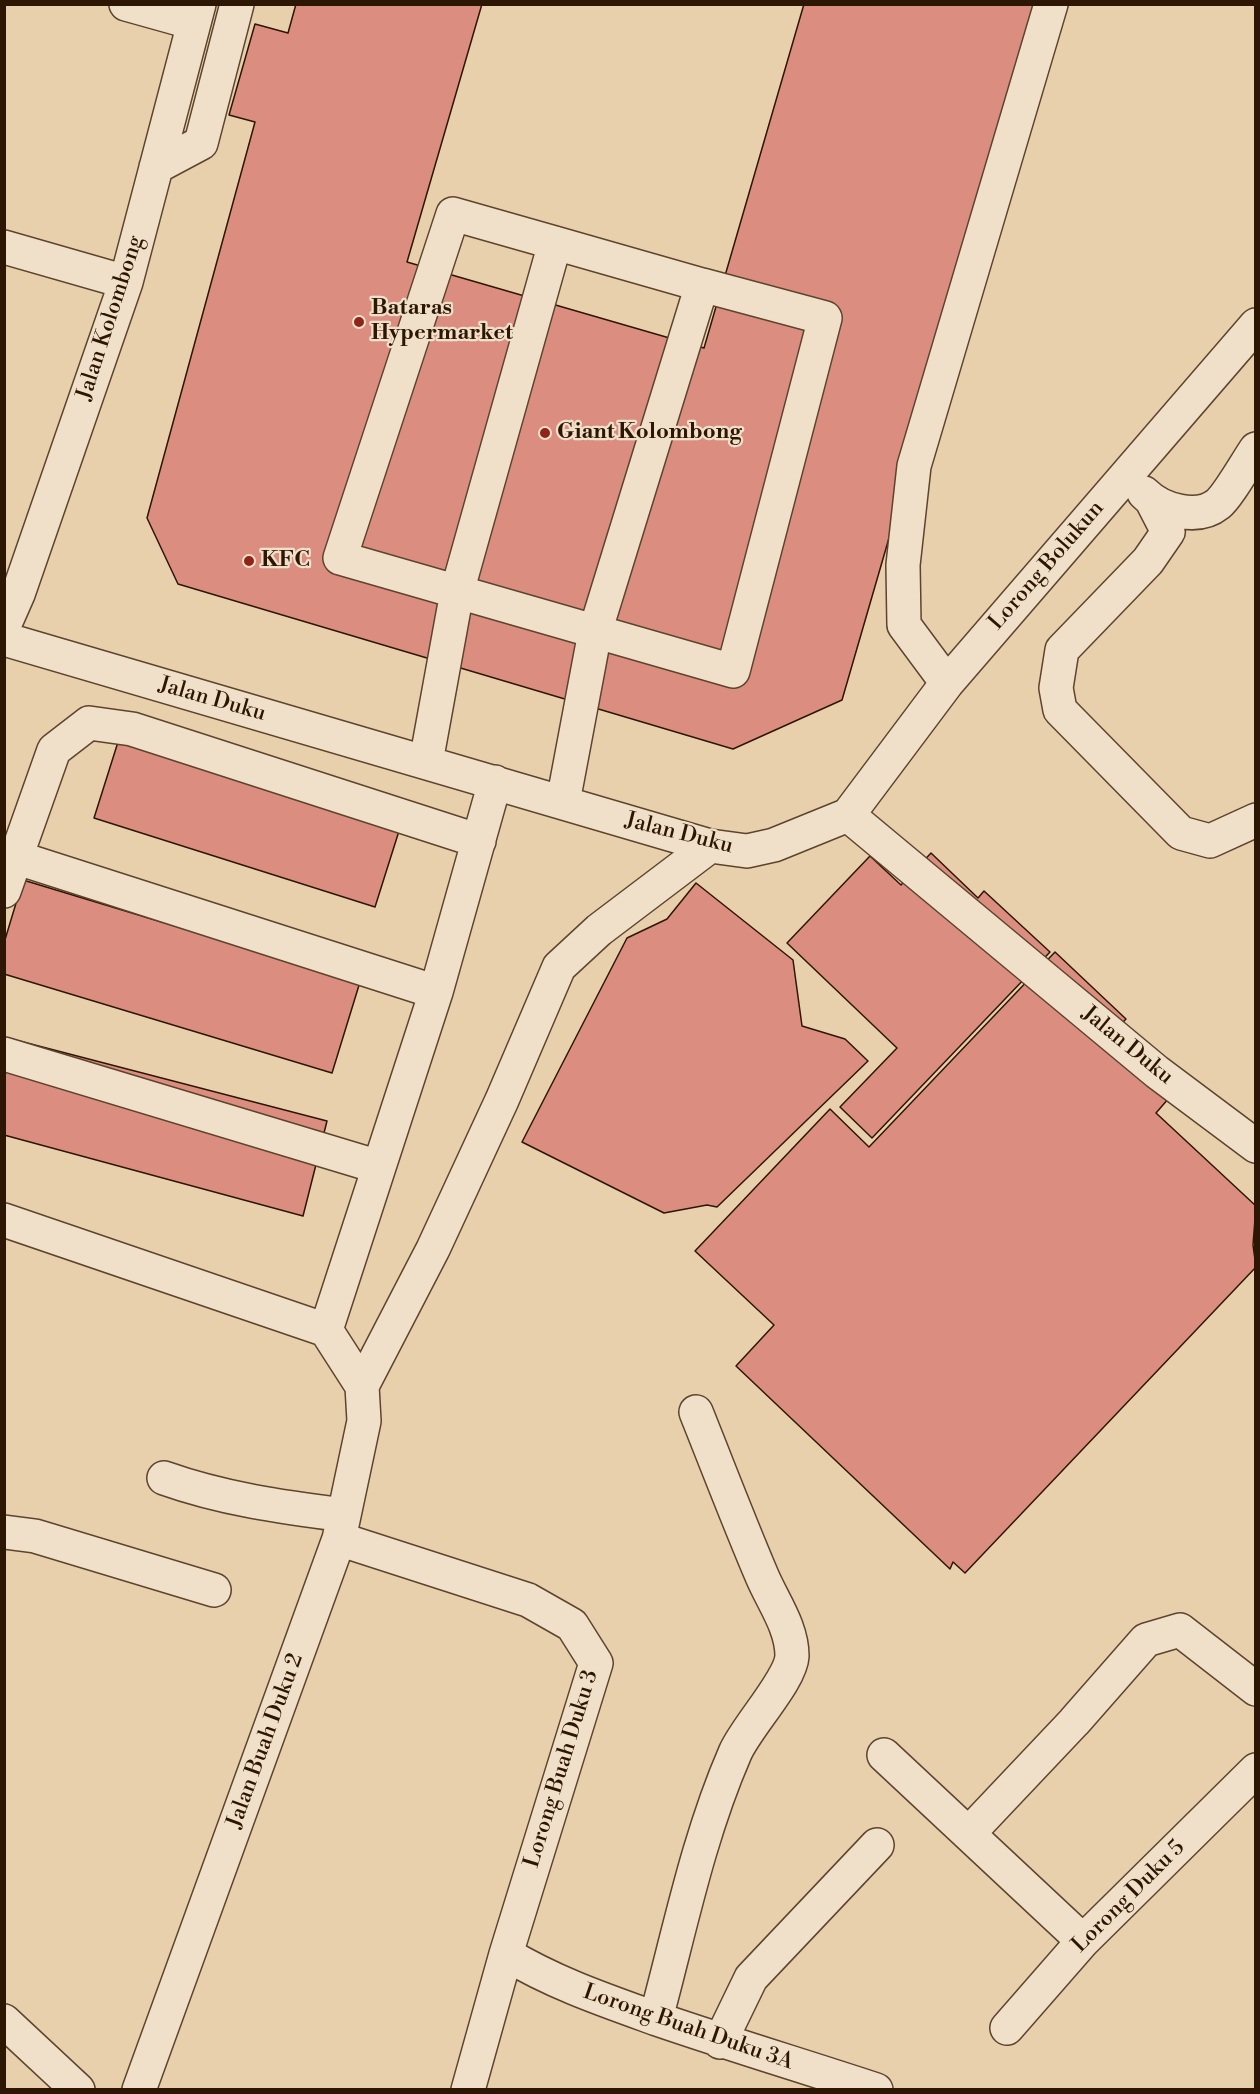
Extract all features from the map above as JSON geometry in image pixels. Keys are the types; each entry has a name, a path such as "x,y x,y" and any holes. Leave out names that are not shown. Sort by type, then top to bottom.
{"street":[{"path":"126,4 197,14"},
{"path":"156,167 201,143 237,4"},
{"path":"947,683 904,625 903,565 914,466 1051,4"},
{"name":"Jalan Kolombong","path":"4,626 11,592 126,282 197,14"},
{"path":"453,214 555,243 825,318 733,671 340,558 453,214"},
{"path":"426,762 457,592 555,243"},
{"path":"4,247 126,282"},
{"path":"563,802 595,632 702,285"},
{"name":"Lorong Bolukun","path":"848,815 947,683 1256,325"},
{"path":"1152,501 1189,514 1218,505 1256,449"},
{"path":"1126,475 1152,501 1168,532 1148,561 1062,650 1056,688 1060,710 1181,833 1210,841 1256,820"},
{"name":"Jalan Duku","path":"4,639 710,846 747,851 774,845 848,815 1157,1072 1256,1146"},
{"path":"4,891 18,858 54,750 89,723 132,729 479,841"},
{"path":"326,1330 436,992 495,782"},
{"path":"362,1386 433,1248 502,1100 560,967 599,930 710,846"},
{"path":"18,858 436,992"},
{"path":"4,1054 379,1167"},
{"path":"4,1220 326,1330 362,1386"},
{"name":"Jalan Buah Duku 2","path":"139,2090 341,1527 364,1421 362,1386"},
{"path":"656,2018 701,1845 722,1784 742,1737 782,1682 792,1659 790,1638 763,1579 696,1412"},
{"name":"Lorong Buah Duku 3","path":"164,1478 211,1494 274,1506 341,1527 528,1600 572,1624 596,1663 506,1954 468,2090"},
{"path":"4,1532 35,1536 214,1590"},
{"path":"969,1833 1074,1722 1146,1640 1180,1630 1256,1689"},
{"path":"884,1755 1083,1941"},
{"name":"Lorong Duku 5","path":"1007,2028 1083,1941 1256,1770"},
{"path":"720,2042 751,1978 877,1845"},
{"name":"Lorong Buah Duku 3A","path":"506,1954 565,1986 720,2042 876,2090"},
{"path":"4,2021 78,2090"}],"building":[{"name":"Giant Kolombong","path":"296,4 482,4 407,262 704,348 804,4 1044,4 842,700 733,749 178,584 147,518 255,122 229,115 255,24 288,33"},
{"path":"118,742 399,831 375,907 94,818"},
{"path":"931,853 978,898 984,891 1050,952 872,1138 840,1107 897,1048 787,943 870,856 901,885"},
{"path":"23,880 360,982 332,1073 4,974 4,943"},
{"path":"696,883 793,960 802,1026 845,1039 868,1061 717,1207 707,1205 664,1213 522,1142 627,938 667,919"},
{"path":"1055,952 1126,1019 1107,1039 1169,1098 1156,1113 1256,1206 1253,1245 1256,1267 965,1573 953,1562 950,1569 736,1366 774,1325 695,1251 830,1109 869,1147"},
{"path":"4,1037 327,1121 303,1216 4,1135"}],"place":[{"name":"Bataras Hypermarket","path":"359,322"},
{"name":"Giant Kolombong","path":"545,433"},
{"name":"KFC","path":"249,561"}]}
